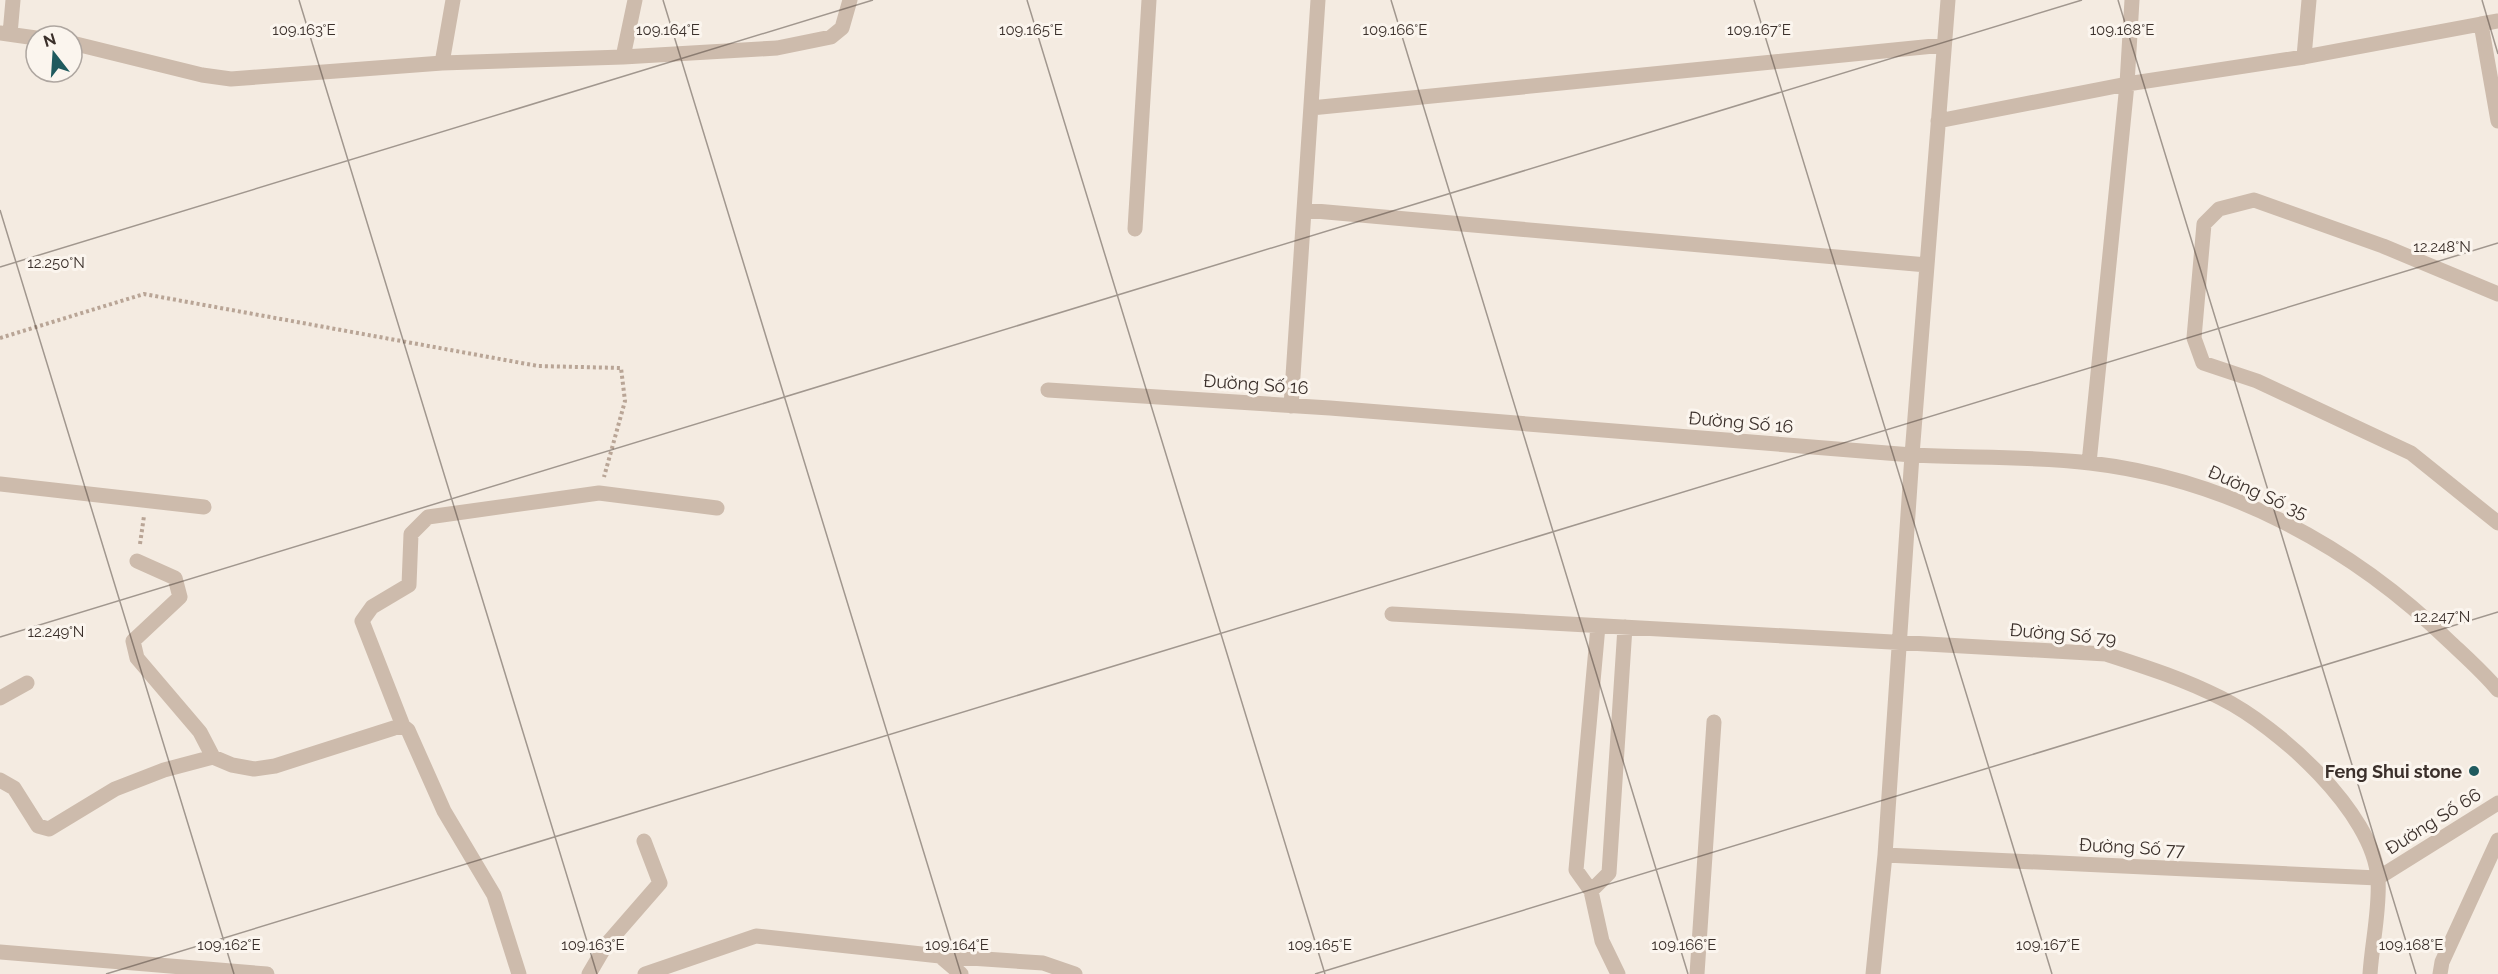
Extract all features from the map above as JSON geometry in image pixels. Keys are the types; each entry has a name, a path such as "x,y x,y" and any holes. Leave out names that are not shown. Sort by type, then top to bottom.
{"street":[{"path":"13,0 5,33 24,36"},
{"path":"442,63 453,0"},
{"path":"623,57 635,0"},
{"path":"84,47 202,75 231,79 442,63 623,57 777,48 831,37 842,28 850,0"},
{"path":"1135,229 1149,0"},
{"path":"1291,406 1318,0"},
{"path":"1873,974 1885,855 1912,455 1948,0"},
{"path":"2089,463 2127,84 2133,0"},
{"path":"2304,57 2309,0"},
{"path":"1938,121 2127,84 2304,57 2498,21"},
{"path":"2481,24 2498,121"},
{"path":"1311,108 1944,45"},
{"path":"2498,294 2383,246 2254,200 2219,209 2204,224 2194,338 2203,363 2257,381 2411,453 2498,523"},
{"path":"1304,210 1927,265"},
{"name":"Đường Số 16","path":"1048,390 1291,406 1912,455"},
{"name":"Đường Số 35","path":"1912,455 2089,463 2157,474 2210,489 2263,512 2350,559 2424,616 2498,690"},
{"path":"0,484 204,507"},
{"path":"519,974 494,895 444,811 422,758 408,730 403,726 362,621 372,607 409,585 411,534 428,517 599,493 717,508"},
{"path":"137,561 175,578 180,597 133,640 137,658 200,732 213,757"},
{"name":"Đường Số 79","path":"1392,614 2106,654 2171,674 2224,699 2276,736 2329,782 2352,814 2369,849 2378,878"},
{"path":"1598,626 1576,870 1591,891 1602,941 1618,974"},
{"path":"1591,891 1609,873 1625,627"},
{"path":"0,698 27,683"},
{"path":"1697,974 1714,722"},
{"path":"0,780 14,788 38,826 49,829 115,789 164,770 213,757 232,765 254,769 275,766 403,726"},
{"name":"Đường Số 66","path":"2370,974 2378,878 2498,803"},
{"path":"2440,974 2442,962 2498,840"},
{"path":"589,974 606,945 660,883 644,841"},
{"name":"Đường Số 77","path":"1885,855 2378,878"},
{"path":"645,974 756,936 940,956 1043,963 1075,974"},
{"path":"0,952 267,974"},
{"path":"940,956 961,974"}],"path":[{"path":"0,338 144,294 538,366 621,368 625,401 599,493"},
{"path":"137,561 147,501"}],"place":[{"name":"Feng Shui stone","path":"2474,771"}]}
